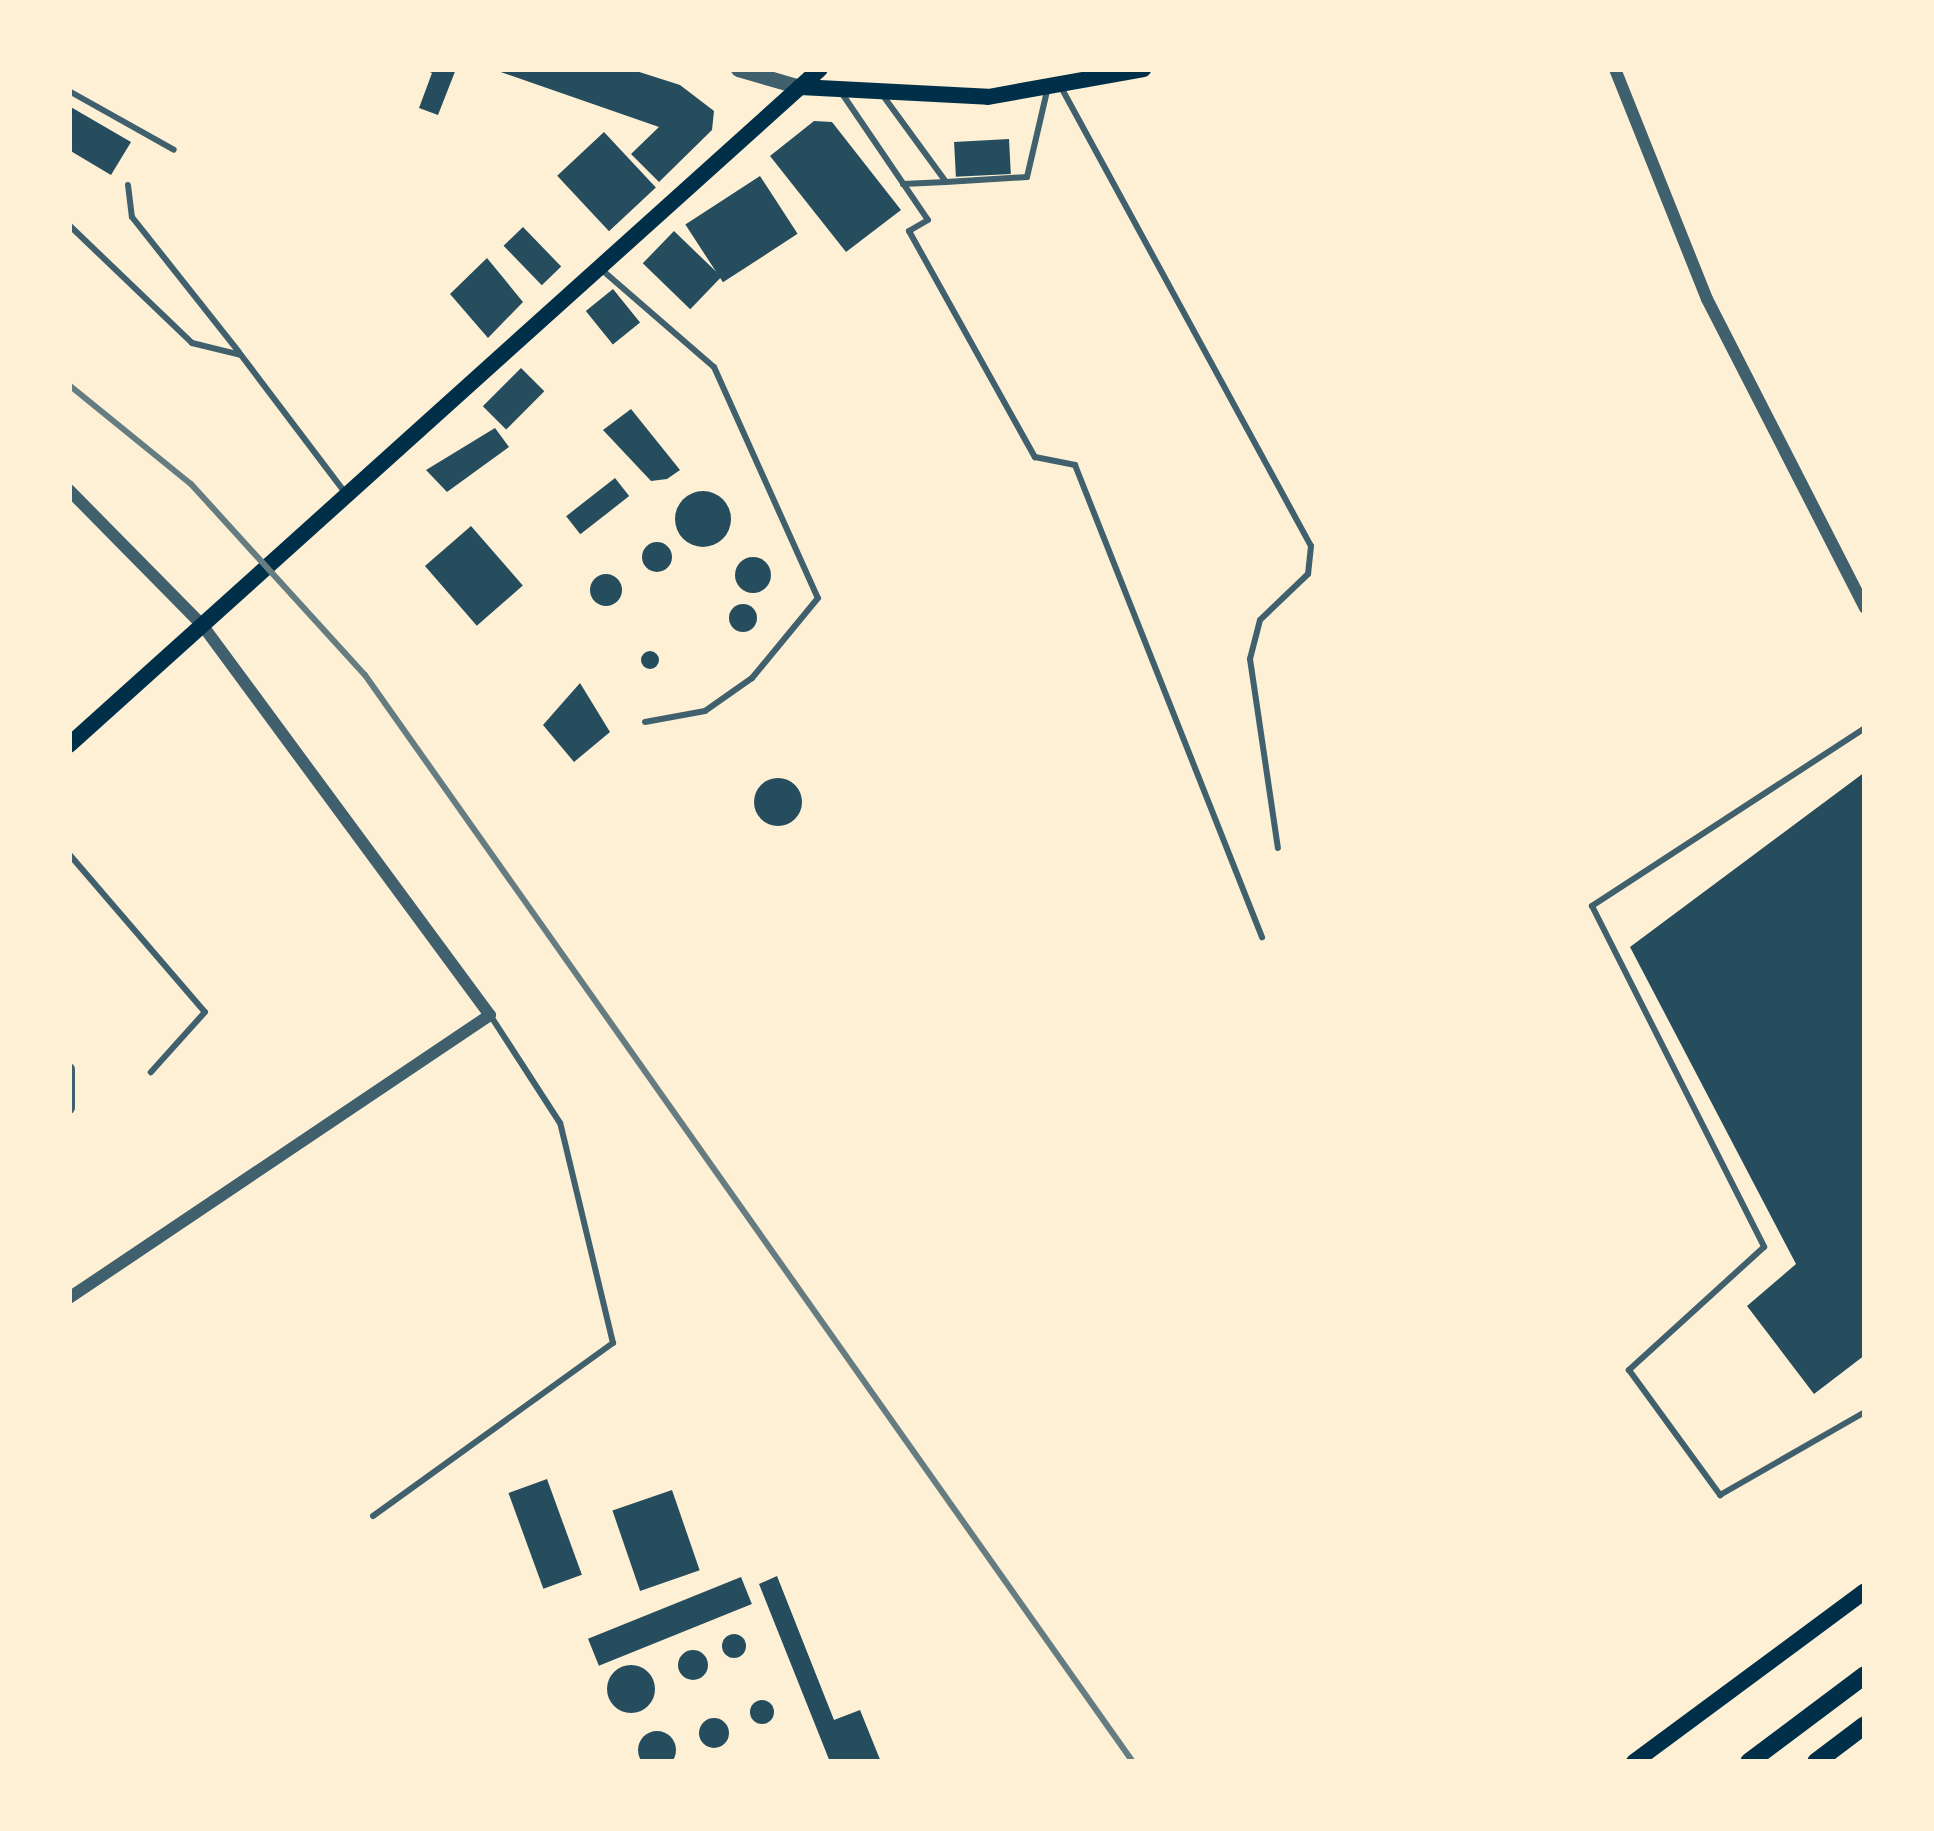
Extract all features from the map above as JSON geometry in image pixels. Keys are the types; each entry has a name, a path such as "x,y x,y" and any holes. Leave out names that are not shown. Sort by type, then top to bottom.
{"highway":[{"path":"1749,1762 1865,1675"},
{"path":"1816,1762 1865,1725"}],"main road":[{"path":"69,745 820,69"},
{"path":"800,87 884,98 1054,90 1143,69"},
{"path":"1634,1762 1865,1591"}],"street":[{"path":"738,69 800,87"},
{"path":"1615,69 1726,341 1865,608"},
{"path":"69,490 203,626 490,1015 69,1298"},
{"path":"69,1069 69,1108"}],"lane":[{"path":"903,184 1027,177 1054,90"},
{"path":"1054,90 1310,546 1308,574 1260,620 1250,659 1278,848"},
{"path":"69,91 174,150"},
{"path":"842,92 928,220 909,231 1035,458 1075,465 1262,937"},
{"path":"884,98 946,182"},
{"path":"128,185 132,217 347,496"},
{"path":"69,225 192,344 241,355"},
{"path":"600,268 714,367 818,598 752,678 705,711 645,722"},
{"path":"1865,728 1592,906 1764,1246 1629,1370 1720,1495 1865,1412"},
{"path":"69,854 205,1012 151,1072"},
{"path":"373,1516 614,1343 568,1143 490,1015"}],"building":[{"path":"423,69 456,69 438,115 419,108 432,73"},
{"path":"492,69 630,69 680,85 714,111 712,130 659,182 631,154 659,127"},
{"path":"69,106 131,142 111,175 69,150"},
{"path":"814,121 832,122 901,210 846,252 770,156"},
{"path":"604,132 656,188 609,231 557,176"},
{"path":"1009,139 1011,174 956,177 954,142"},
{"path":"760,176 798,234 723,282 685,224"},
{"path":"523,227 561,267 542,285 504,246"},
{"path":"674,231 721,277 690,309 643,263"},
{"path":"487,258 523,302 488,338 450,294"},
{"path":"613,289 640,322 613,344 586,311"},
{"path":"521,368 544,391 506,430 483,406"},
{"path":"631,409 680,470 667,479 651,481 603,430"},
{"path":"495,428 509,447 447,492 426,470"},
{"path":"615,478 629,496 580,534 566,516"},
{"path":"703,491 723,499 731,519 723,539 703,547 683,539 675,519 683,499"},
{"path":"471,526 523,586 477,626 425,566"},
{"path":"657,542 668,546 672,557 668,568 657,572 646,568 642,557 646,546"},
{"path":"753,557 765,563 771,575 765,587 753,593 741,587 735,575 741,563"},
{"path":"606,574 618,578 622,590 618,602 606,606 594,602 590,590 594,578"},
{"path":"743,604 753,608 757,618 753,628 743,632 733,628 729,618 733,608"},
{"path":"650,651 659,660 650,669 641,660"},
{"path":"580,683 610,732 574,762 543,725"},
{"path":"1865,772 1865,1355 1814,1394 1747,1306 1796,1264 1630,947"},
{"path":"778,778 795,785 802,802 795,819 778,826 761,819 754,802 761,785"},
{"path":"547,1479 582,1575 543,1589 508,1493"},
{"path":"672,1490 700,1570 640,1591 612,1511"},
{"path":"777,1576 834,1720 860,1710 881,1762 830,1762 759,1584"},
{"path":"741,1577 752,1604 599,1666 588,1639"},
{"path":"734,1634 746,1646 734,1658 722,1646"},
{"path":"693,1650 704,1654 708,1665 704,1676 693,1680 682,1676 678,1665 682,1654"},
{"path":"631,1665 648,1672 655,1689 648,1706 631,1713 614,1706 607,1689 614,1672"},
{"path":"762,1700 774,1712 762,1724 750,1712"},
{"path":"714,1718 725,1722 729,1733 725,1744 714,1748 703,1744 699,1733 703,1722"},
{"path":"657,1731 670,1737 676,1750 670,1763 657,1769 644,1763 638,1750 644,1737"}],"railway":[{"path":"69,385 191,484 365,675 1133,1762"}]}
